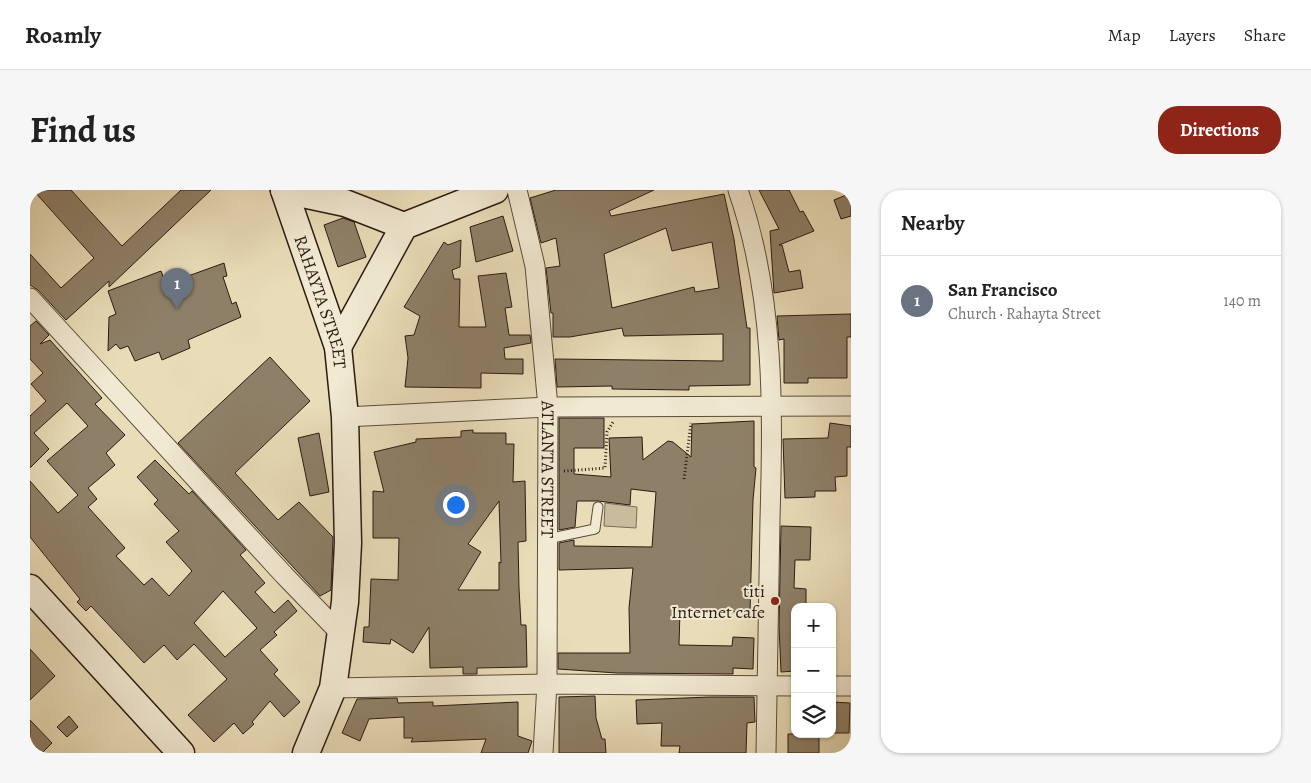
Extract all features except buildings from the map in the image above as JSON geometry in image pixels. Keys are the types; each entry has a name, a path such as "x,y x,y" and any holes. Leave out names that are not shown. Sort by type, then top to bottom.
{"street":[{"path":"284,190 345,204 404,226"},
{"name":"RAHAYTA STREET","path":"284,190 338,347 345,417 348,543 341,634 332,688 306,753"},
{"path":"338,347 404,226 495,190"},
{"name":"ATLANTA STREET","path":"517,190 535,266 548,407 547,539 551,610 543,753"},
{"path":"738,190 749,223 767,313 773,405 766,753"},
{"path":"30,298 277,568 341,634"},
{"path":"345,417 548,407 851,406"},
{"path":"30,588 181,753"},
{"path":"332,688 546,684 791,686"},
{"path":"836,686 851,686"}],"lane":[{"path":"547,539 595,529 598,508"}],"path":[{"path":"548,473 605,468 607,432 616,418 612,414 612,406"},
{"path":"684,479 689,451 689,418"}],"shaded area":[{"path":"605,503 637,507 636,528 604,526"}],"place":[{"name":"San Francisco","path":"177,309"},
{"name":"titi Internet cafe","path":"775,601"}]}
